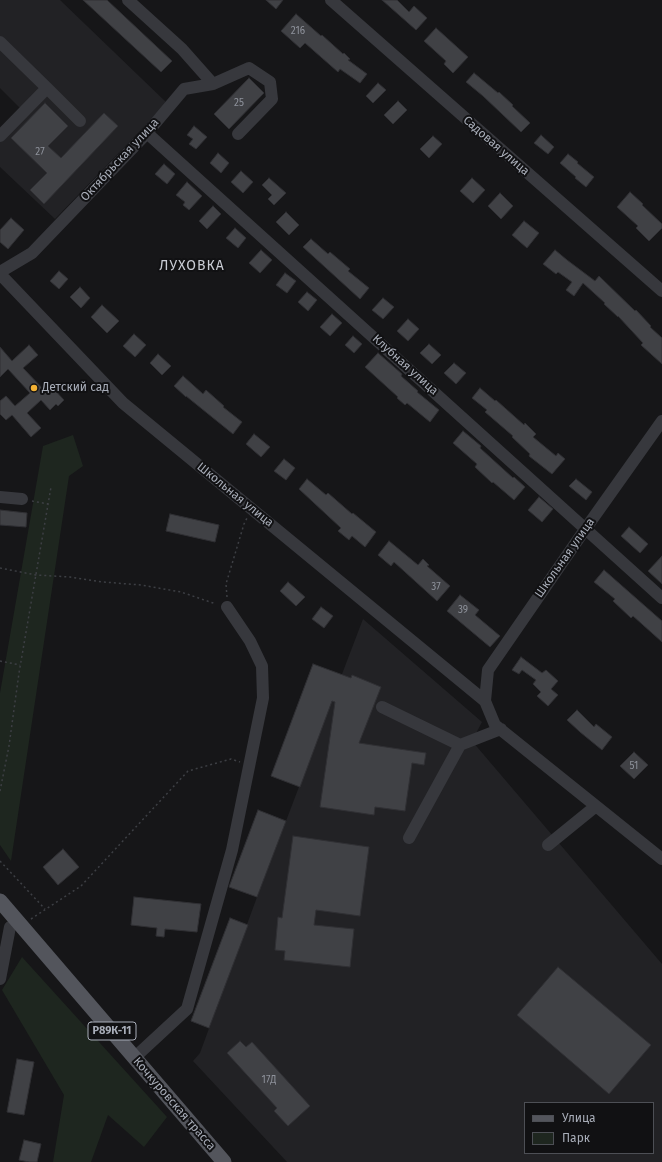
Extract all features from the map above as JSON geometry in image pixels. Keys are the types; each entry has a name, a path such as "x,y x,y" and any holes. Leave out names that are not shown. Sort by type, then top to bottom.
{"main road":[{"name":"Кочкуровская трасса","path":"0,901 10,927 134,1058 224,1162"}],"street":[{"path":"128,0 182,49 212,84"},
{"name":"Садовая улица","path":"331,0 662,291"},
{"path":"0,42 80,121"},
{"name":"Октябрьская улица","path":"0,273 32,253 147,133 184,89 212,84 249,68 270,82 272,99 238,134"},
{"path":"0,136 47,88"},
{"name":"Клубная улица","path":"147,133 662,598"},
{"name":"Школьная улица","path":"0,273 124,403 485,701 495,725 662,859"},
{"name":"Школьная улица","path":"485,701 488,670 662,421"},
{"path":"0,497 22,499"},
{"path":"134,1058 187,1009 232,850 263,698 262,666 250,641 227,607"},
{"path":"382,707 460,745"},
{"path":"409,838 460,745 501,729"},
{"path":"548,845 596,806"},
{"path":"0,979 10,927"}],"path":[{"path":"0,791 9,746 20,665 50,486"},
{"path":"22,499 48,504"},
{"path":"0,568 36,575 70,577 103,582 141,585 181,592 227,607 226,584 244,524 252,509"},
{"path":"0,662 20,665"},
{"path":"10,927 45,909 81,886 188,771 231,759 249,764"},
{"path":"0,861 45,909"}],"shaded area":[{"path":"0,0 60,0 167,103 55,219 0,167 0,130 21,109 0,88"},
{"path":"363,619 482,722 472,741 662,964 662,1162 287,1162 193,1061 200,1053 257,897"}],"green space":[{"path":"73,435 83,466 69,476 11,861 0,845 0,693 43,446"},
{"path":"22,957 167,1117 144,1147 108,1115 91,1162 53,1162 64,1095 2,990"}],"building":[{"path":"83,0 107,0 172,61 161,72"},
{"path":"266,0 283,0 276,9"},
{"path":"382,0 397,0 409,12 414,6 427,18 416,30"},
{"path":"296,14 343,54 344,53 350,59 348,60 367,74 360,83 340,69 338,72 305,43 300,48 281,31"},
{"path":"436,28 468,57 453,73 444,64 446,61 424,41"},
{"path":"474,73 498,93 499,92 530,123 521,132 466,82"},
{"path":"249,78 264,93 229,129 214,114"},
{"path":"378,83 386,90 373,103 366,96"},
{"path":"398,101 407,110 393,124 384,115"},
{"path":"45,103 68,126 48,146 61,158 104,113 118,126 44,204 30,190 47,173 11,138"},
{"path":"194,126 207,137 196,149 189,144 193,139 187,135"},
{"path":"541,135 554,147 548,154 534,143"},
{"path":"433,136 442,144 429,158 420,149"},
{"path":"218,153 229,163 221,173 210,163"},
{"path":"568,154 594,177 586,187 560,163"},
{"path":"164,164 175,174 167,184 155,174"},
{"path":"241,171 253,182 243,193 231,182"},
{"path":"269,178 286,193 274,205 268,199 272,195 262,185"},
{"path":"472,178 485,190 473,203 460,191"},
{"path":"187,182 202,196 189,210 183,205 185,202 176,195"},
{"path":"630,192 662,224 662,228 649,241 636,228 638,226 617,207"},
{"path":"500,193 513,206 501,219 488,206"},
{"path":"213,206 221,214 207,229 199,221"},
{"path":"286,212 299,225 289,235 276,222"},
{"path":"11,218 24,230 8,249 0,242 0,230"},
{"path":"524,221 539,233 527,248 512,235"},
{"path":"235,228 246,238 238,248 226,238"},
{"path":"311,239 328,254 330,252 350,269 348,271 369,288 360,299 303,247"},
{"path":"261,250 272,260 260,273 249,263"},
{"path":"555,250 595,281 599,276 635,311 636,310 651,326 650,327 662,338 662,364 641,345 643,343 618,316 583,283 574,296 566,290 572,282 558,272 556,274 543,264"},
{"path":"59,271 68,279 59,289 50,281"},
{"path":"285,273 296,281 287,293 276,285"},
{"path":"80,287 90,298 81,308 70,297"},
{"path":"307,292 317,300 308,311 298,302"},
{"path":"383,298 394,307 383,319 372,310"},
{"path":"102,305 119,321 107,333 91,317"},
{"path":"332,314 342,323 330,336 320,327"},
{"path":"408,319 419,329 408,341 397,331"},
{"path":"134,334 146,345 135,357 123,346"},
{"path":"353,336 362,344 354,353 345,345"},
{"path":"429,344 441,355 432,364 420,353"},
{"name":"Детский сад","path":"29,345 38,355 23,368 45,391 51,386 64,400 58,406 56,404 50,410 41,400 27,413 41,428 31,437 12,415 6,420 0,414 0,401 6,396 15,406 30,393 8,369 0,377 0,347 12,361"},
{"path":"378,353 402,374 401,376 418,391 417,392 439,410 430,422 407,403 405,405 365,367"},
{"path":"158,354 171,366 162,375 150,363"},
{"path":"454,363 466,373 456,384 444,373"},
{"path":"183,376 203,394 206,390 224,406 223,407 242,422 233,434 174,386"},
{"path":"480,388 524,425 525,423 536,434 533,437 556,456 558,453 565,459 552,474 529,456 530,454 512,437 513,436 485,412 487,410 472,398"},
{"path":"463,431 481,446 480,448 513,478 514,477 525,487 514,500 493,482 492,483 475,467 477,464 453,443"},
{"path":"254,434 270,447 261,457 246,444"},
{"path":"284,459 295,468 286,480 274,471"},
{"path":"307,479 326,495 328,493 376,532 365,547 352,536 349,540 338,531 341,528 299,489"},
{"path":"576,479 592,492 586,500 569,486"},
{"path":"539,497 553,509 542,522 528,510"},
{"path":"0,510 27,513 26,527 0,525"},
{"path":"170,514 219,525 215,542 166,531"},
{"path":"629,527 648,544 640,553 621,536"},
{"path":"389,541 418,565 423,559 429,565 427,566 450,586 437,601 394,562 391,566 378,555"},
{"path":"662,556 662,584 648,571"},
{"path":"604,570 662,621 662,642 633,616 631,618 613,601 615,599 594,582"},
{"path":"288,582 305,597 296,606 280,591"},
{"path":"460,595 479,610 475,615 500,636 490,647 447,611"},
{"path":"321,607 333,616 324,628 312,619"},
{"path":"521,657 542,673 546,670 558,681 551,689 558,695 548,706 537,696 541,692 533,684 536,680 522,670 519,674 512,670"},
{"path":"313,664 351,678 352,675 381,687 359,743 426,753 424,765 412,763 405,811 375,807 374,815 320,807 335,702 332,701 300,787 271,776"},
{"path":"577,710 594,727 596,724 612,737 602,750 567,720"},
{"path":"634,752 648,765 634,779 620,766"},
{"path":"258,810 286,821 257,897 229,887"},
{"path":"293,836 369,847 360,916 316,910 314,925 354,929 350,967 284,960 285,951 275,950 278,917 282,918"},
{"path":"63,849 79,867 58,885 43,867"},
{"path":"134,897 201,904 197,932 165,929 164,937 156,936 157,928 131,925"},
{"path":"230,918 248,925 209,1028 191,1021"},
{"path":"558,967 651,1045 609,1094 517,1015"},
{"path":"240,1041 246,1047 252,1042 310,1106 288,1126 274,1111 277,1108 227,1053"},
{"path":"17,1059 34,1062 24,1115 7,1112"},
{"path":"24,1140 41,1144 37,1162 19,1160"}],"place":[{"name":"Детский сад","path":"34,388"}],"district":[{"name":"ЛУХОВКА","path":"192,266"}]}
